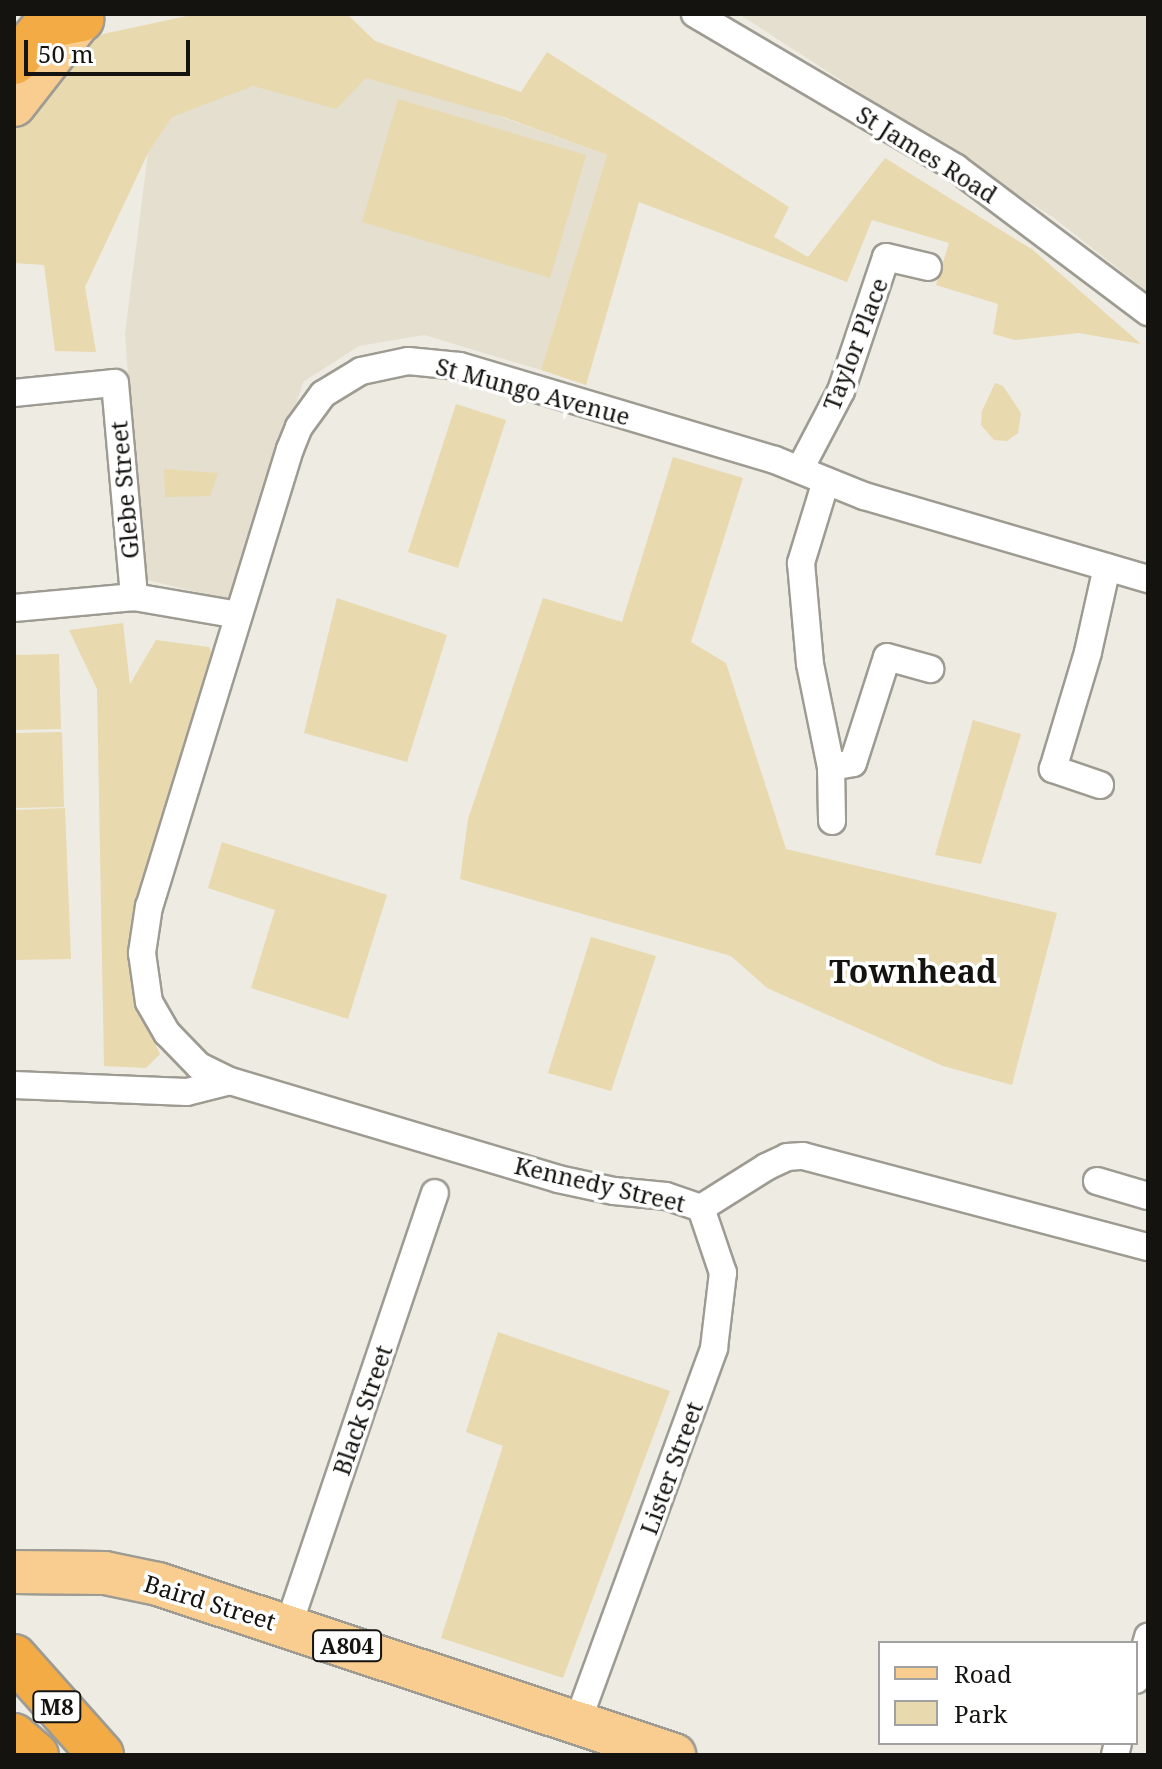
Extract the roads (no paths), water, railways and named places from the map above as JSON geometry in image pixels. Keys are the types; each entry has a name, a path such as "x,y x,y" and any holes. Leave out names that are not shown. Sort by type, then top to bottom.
{"highway":[{"path":"14,62 40,32 51,25 81,16"},
{"name":"M8","path":"14,1657 101,1755"},
{"name":"M8","path":"14,1736 36,1755"}],"main road":[{"path":"14,105 81,16"},
{"name":"Baird Street","path":"14,1572 69,1570 158,1584 674,1755"}],"street":[{"name":"St James Road","path":"695,14 956,168 1148,312"},
{"name":"Taylor Place","path":"800,469 841,391 886,257 928,267"},
{"name":"St Mungo Avenue","path":"230,1081 199,1066 167,1033 149,1002 142,953 149,906 299,427 323,394 361,371 386,364 438,362 459,366 800,469 864,496 1148,579"},
{"name":"Glebe Street","path":"14,393 115,383 134,597"},
{"path":"826,481 801,563 810,664 831,767 832,821"},
{"path":"1100,785 1053,769 1088,652 1107,567"},
{"path":"14,608 134,597 238,615"},
{"path":"831,767 853,763 887,657 930,669"},
{"path":"14,1085 187,1092 230,1081"},
{"name":"Kennedy Street","path":"230,1081 558,1179 632,1194 666,1196 701,1208 766,1167 787,1157 803,1156 1148,1247"},
{"path":"1097,1181 1148,1196"},
{"name":"Black Street","path":"288,1627 435,1193"},
{"name":"Lister Street","path":"577,1723 714,1348 723,1273 701,1208"},
{"path":"1138,1673 1148,1637"}],"district":[{"name":"Townhead","path":"913,971"}]}
